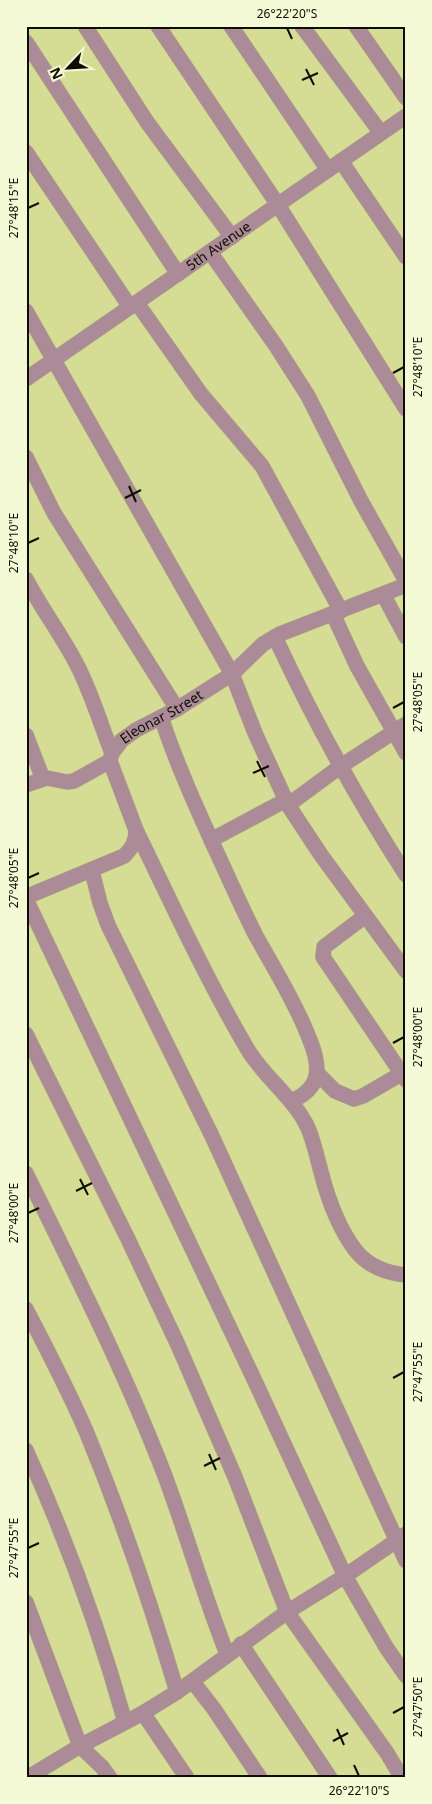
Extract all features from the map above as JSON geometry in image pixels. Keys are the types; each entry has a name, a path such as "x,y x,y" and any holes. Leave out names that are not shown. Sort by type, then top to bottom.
{"street":[{"path":"85,26 152,129 232,237"},
{"path":"158,26 278,205 406,409"},
{"path":"231,26 335,166 406,257"},
{"path":"302,26 381,133"},
{"path":"356,26 406,98"},
{"path":"26,42 178,274"},
{"name":"5th Avenue","path":"29,377 406,116"},
{"path":"26,152 134,305 201,394 262,466 337,612 357,666 399,728 406,753"},
{"path":"210,252 276,346 308,396 361,501 406,583"},
{"path":"26,311 232,674 255,733 287,802 320,855 406,971"},
{"path":"26,457 54,513 177,709"},
{"path":"26,579 42,609 76,662 93,700 111,757 74,780 43,779 26,785"},
{"name":"Eleonar Street","path":"406,583 384,594 293,628 275,637 250,655 232,674 177,709 129,735 117,746 111,757 136,830 202,965 241,1038 258,1063 291,1101 308,1128 336,1215 355,1250 366,1262 379,1269 406,1275"},
{"path":"384,594 406,637"},
{"path":"275,637 303,698 365,809 406,875"},
{"path":"161,717 184,781 255,933 282,978 300,1015 316,1060 317,1073 314,1083 303,1097 291,1101"},
{"path":"211,840 287,802 399,728"},
{"path":"26,734 43,779"},
{"path":"136,830 136,840 124,856 28,906 253,1377 345,1576 386,1647 406,1676"},
{"path":"92,871 108,925 228,1170 401,1538 406,1561"},
{"path":"317,1073 335,1092 354,1099 404,1075 323,956 324,947 365,916"},
{"path":"26,1034 127,1237 178,1346 235,1477 287,1612 402,1778"},
{"path":"26,1173 139,1412 180,1517 214,1621 227,1654"},
{"path":"26,1309 89,1439 141,1578 176,1692"},
{"path":"26,1450 74,1563 108,1663 125,1722"},
{"path":"27,1778 80,1746 143,1713 193,1682 227,1654 287,1612 401,1538"},
{"path":"26,1602 80,1746 102,1767 110,1778"},
{"path":"241,1644 330,1778"},
{"path":"193,1682 214,1709 260,1778"},
{"path":"143,1713 186,1778"}]}
